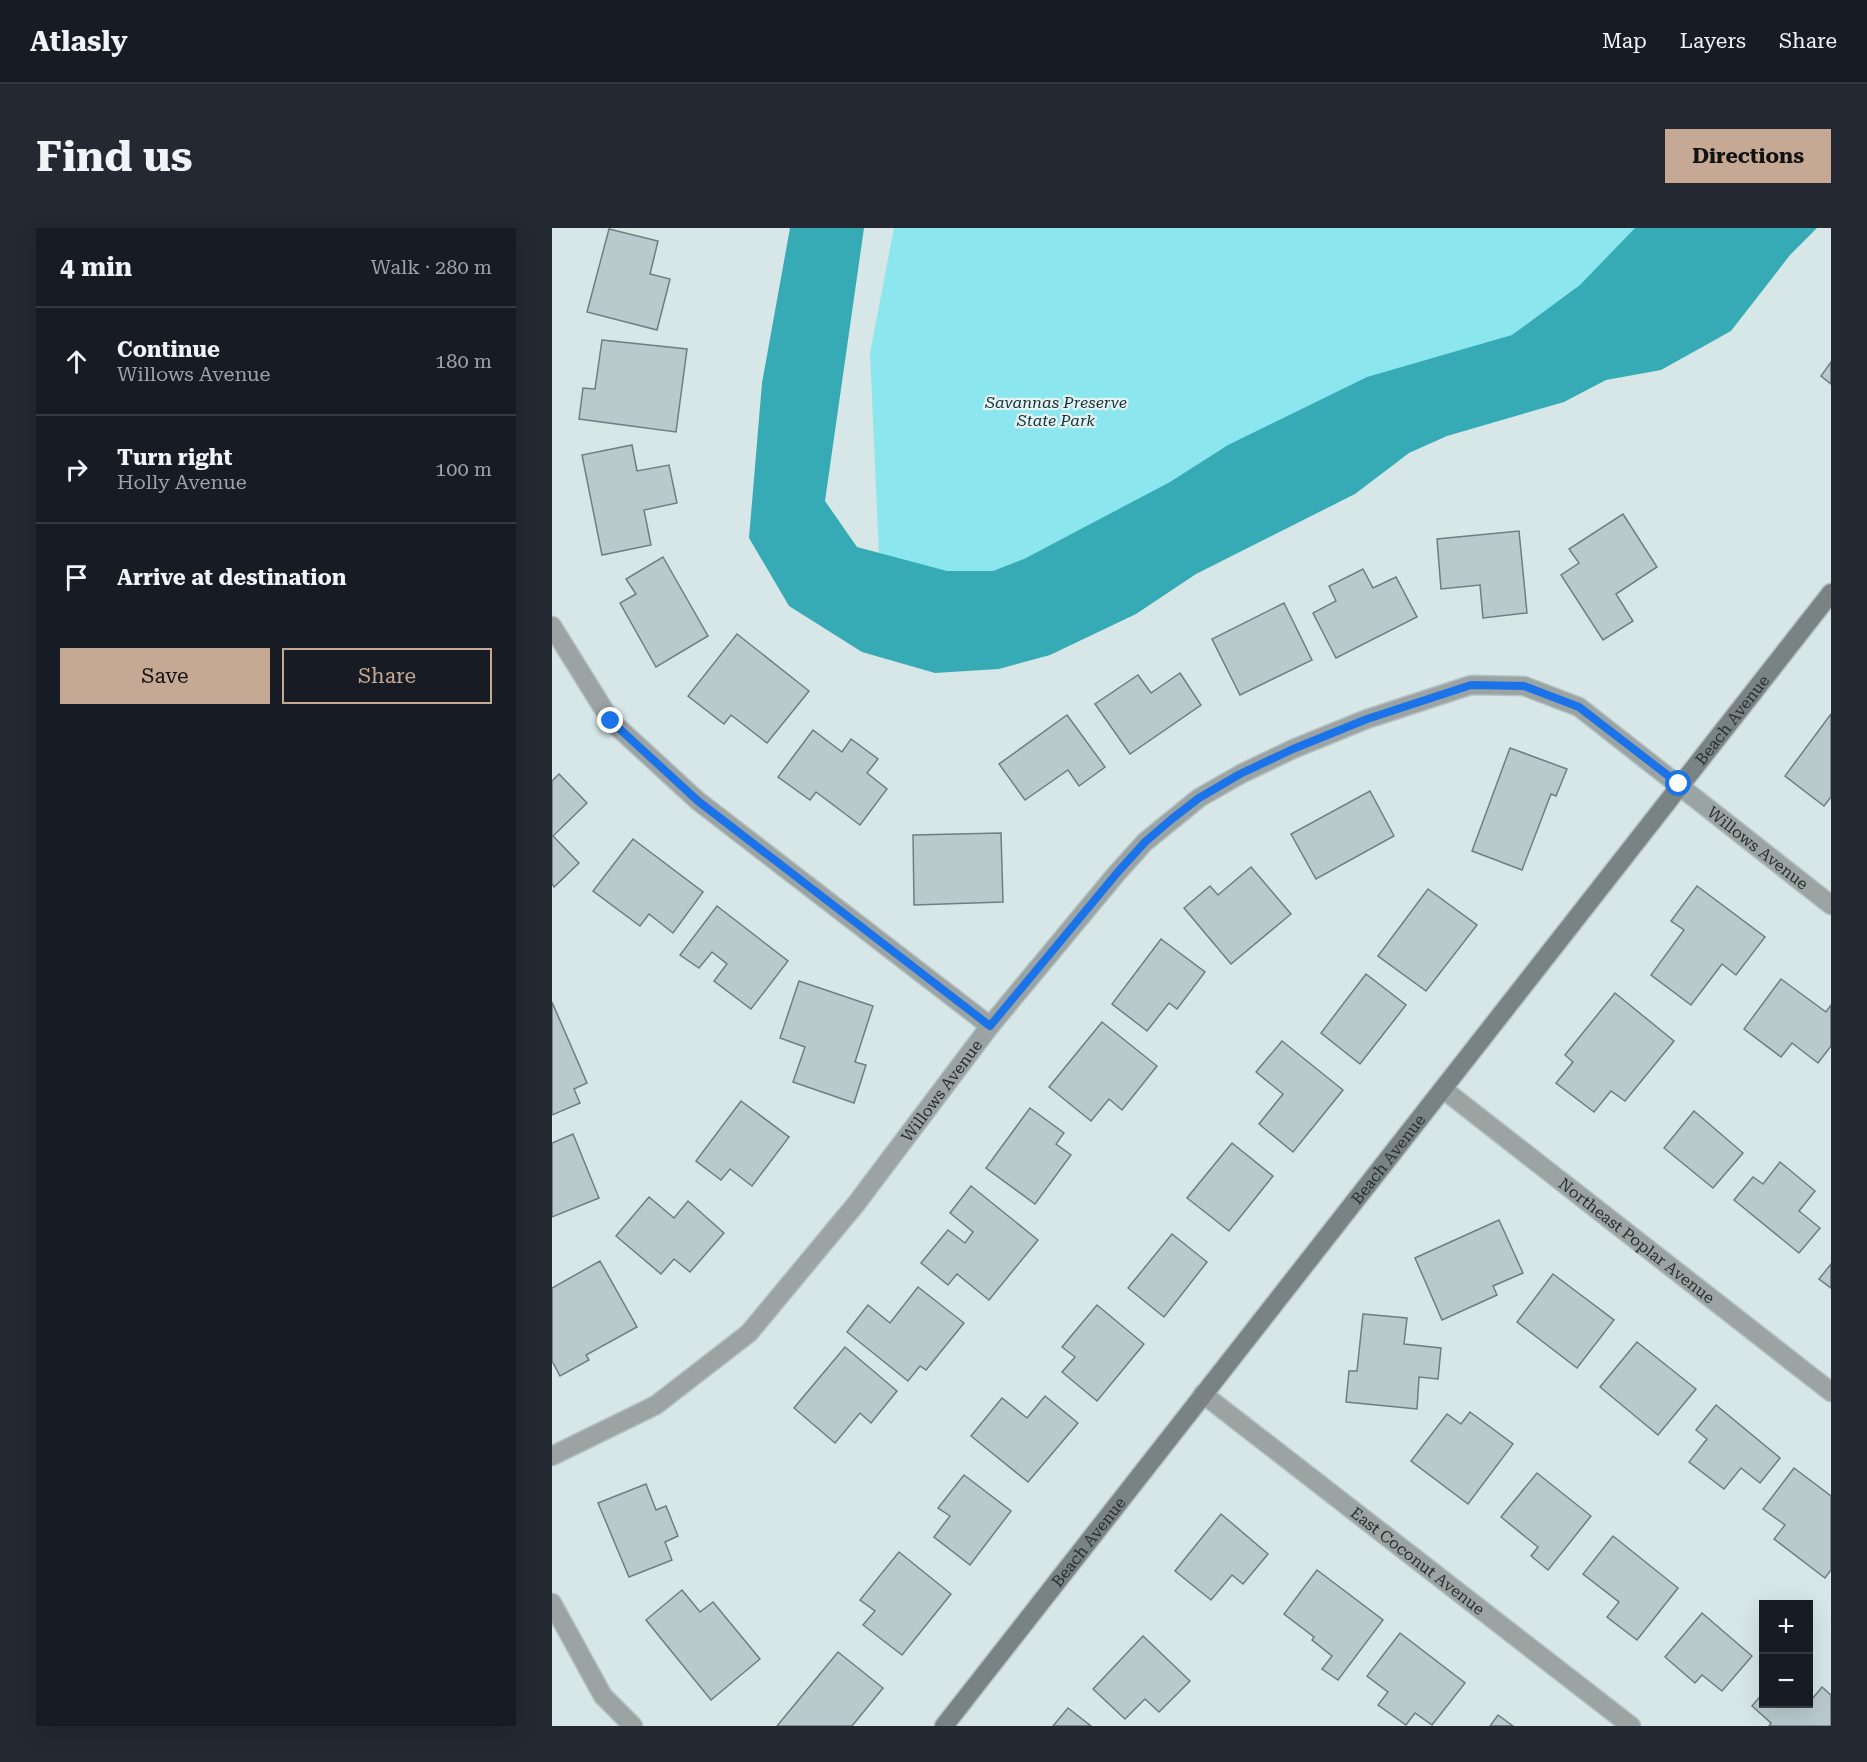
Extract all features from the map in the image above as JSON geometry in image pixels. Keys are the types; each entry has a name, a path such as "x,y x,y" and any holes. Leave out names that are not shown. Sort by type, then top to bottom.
{"street":[{"name":"Beach Avenue","path":"944,1726 1679,784 1831,593"},
{"path":"552,626 611,721 698,801 990,1026"},
{"name":"Willows Avenue","path":"552,1456 656,1405 749,1333 856,1204 990,1026 1145,842 1199,798 1240,774 1293,749 1367,719 1471,685 1524,686 1579,707 1831,905"},
{"name":"Northeast Poplar Avenue","path":"1443,1089 1831,1392"},
{"name":"East Coconut Avenue","path":"1203,1395 1631,1726"},
{"path":"552,1603 603,1696 633,1726"}],"green space":[{"name":"Savannas Preserve State Park","path":"894,228 1734,228 1212,566 881,600 870,353"}],"shaded area":[{"path":"790,228 864,228 825,501 857,547 947,571 993,571 1024,559 1170,482 1228,445 1367,377 1512,335 1580,285 1635,228 1817,228 1790,255 1731,331 1661,370 1606,380 1564,402 1447,436 1409,453 1355,494 1196,574 1136,614 1050,655 999,669 935,673 862,652 789,606 749,538 762,383"}],"building":[{"path":"609,229 658,241 650,274 670,279 657,330 587,312"},
{"path":"602,340 687,349 676,432 579,419 583,388 595,389"},
{"path":"1831,362 1831,384 1821,376"},
{"path":"632,445 637,471 669,465 677,503 644,510 651,545 602,555 582,455"},
{"path":"1623,514 1657,567 1616,594 1633,621 1603,640 1561,575 1579,563 1569,549"},
{"path":"1519,531 1527,613 1483,618 1480,585 1441,589 1437,539"},
{"path":"663,557 708,636 656,667 620,603 636,594 626,579"},
{"path":"1363,569 1373,588 1396,577 1417,617 1336,658 1313,613 1336,601 1329,586"},
{"path":"1284,603 1312,660 1240,695 1212,639"},
{"path":"737,634 809,691 767,743 731,715 724,724 688,696"},
{"path":"1180,673 1201,705 1130,754 1095,704 1138,675 1151,693"},
{"path":"1831,714 1831,797 1824,806 1785,776"},
{"path":"1067,715 1105,767 1079,786 1068,770 1025,800 999,764"},
{"path":"813,730 842,752 851,739 878,759 867,773 887,789 860,825 816,792 810,800 778,777"},
{"path":"1510,748 1567,769 1556,796 1551,794 1522,870 1472,851"},
{"path":"559,774 587,803 553,836 579,863 554,887 552,884 552,781"},
{"path":"1370,791 1394,836 1316,879 1291,834"},
{"path":"1001,833 1003,902 914,905 913,835"},
{"path":"633,839 703,892 673,933 649,914 640,926 593,891"},
{"path":"1251,867 1291,914 1231,964 1184,908 1210,886 1218,895"},
{"path":"1697,886 1765,937 1736,975 1722,964 1691,1005 1651,975 1684,930 1671,921"},
{"path":"1428,889 1477,925 1426,991 1378,956"},
{"path":"717,906 788,961 751,1009 714,981 727,964 712,952 699,968 680,955"},
{"path":"1161,939 1205,972 1177,1009 1169,1003 1147,1031 1112,1004"},
{"path":"1366,974 1406,1005 1360,1064 1321,1033"},
{"path":"1781,979 1826,1012 1831,1005 1831,1046 1818,1063 1792,1043 1781,1057 1744,1029"},
{"path":"799,981 873,1006 855,1062 866,1065 854,1103 793,1082 805,1047 780,1038"},
{"path":"1615,993 1674,1041 1625,1101 1611,1091 1594,1112 1556,1083 1573,1062 1565,1055"},
{"path":"552,1002 587,1083 574,1089 580,1103 552,1115"},
{"path":"1102,1022 1157,1066 1122,1110 1109,1099 1091,1121 1049,1087"},
{"path":"1282,1041 1343,1090 1293,1152 1259,1124 1283,1094 1256,1072"},
{"path":"741,1101 789,1137 752,1186 730,1169 721,1180 696,1161"},
{"path":"1030,1108 1064,1133 1056,1144 1071,1155 1035,1204 986,1168"},
{"path":"1694,1111 1743,1153 1713,1188 1664,1148"},
{"path":"573,1134 599,1198 552,1217 552,1143"},
{"path":"1232,1143 1273,1176 1229,1231 1187,1198"},
{"path":"1780,1162 1815,1191 1799,1211 1820,1228 1799,1253 1734,1200 1753,1177 1763,1184"},
{"path":"971,1186 1038,1240 989,1300 957,1274 948,1285 921,1263 948,1230 965,1243 973,1232 950,1213"},
{"path":"649,1197 674,1218 688,1201 724,1233 690,1272 674,1259 661,1274 616,1236"},
{"path":"1499,1220 1523,1273 1493,1286 1497,1295 1442,1320 1415,1258"},
{"path":"1172,1234 1207,1262 1164,1317 1128,1288"},
{"path":"600,1261 637,1327 586,1355 589,1360 560,1376 552,1361 552,1288"},
{"path":"1831,1264 1831,1288 1819,1279"},
{"path":"1553,1274 1614,1320 1577,1368 1517,1322"},
{"path":"918,1287 964,1323 926,1370 920,1366 908,1381 847,1332 868,1305 890,1323"},
{"path":"1097,1305 1144,1344 1097,1401 1062,1372 1075,1357 1062,1347"},
{"path":"1363,1314 1407,1318 1404,1344 1441,1348 1438,1379 1419,1377 1417,1409 1346,1402 1349,1371 1357,1371"},
{"path":"1637,1342 1696,1389 1658,1435 1600,1387"},
{"path":"845,1347 897,1391 871,1423 860,1413 835,1443 794,1408"},
{"path":"1045,1396 1078,1423 1028,1482 971,1436 1002,1398 1027,1418"},
{"path":"1716,1405 1780,1458 1760,1483 1741,1468 1724,1489 1689,1462 1707,1439 1696,1430"},
{"path":"1470,1412 1513,1444 1468,1504 1411,1461 1447,1414 1461,1424"},
{"path":"1794,1468 1831,1496 1831,1570 1825,1578 1774,1539 1785,1525 1763,1509"},
{"path":"1537,1473 1591,1516 1548,1570 1531,1556 1538,1547 1501,1517"},
{"path":"964,1475 1011,1511 970,1565 934,1537 950,1516 938,1508"},
{"path":"646,1484 656,1510 666,1506 678,1536 665,1542 672,1560 629,1577 598,1503"},
{"path":"1221,1514 1268,1554 1243,1584 1232,1575 1211,1600 1175,1571"},
{"path":"1613,1536 1678,1588 1637,1640 1607,1617 1619,1602 1583,1574"},
{"path":"899,1552 951,1594 902,1655 863,1625 875,1611 860,1600"},
{"path":"1317,1570 1383,1620 1338,1680 1322,1669 1332,1656 1312,1640 1314,1637 1284,1614"},
{"path":"682,1590 700,1612 713,1602 760,1659 711,1700 646,1620"},
{"path":"1702,1613 1752,1656 1722,1691 1702,1675 1695,1683 1665,1657"},
{"path":"1400,1633 1465,1683 1432,1725 1415,1713 1406,1725 1378,1705 1388,1692 1367,1676"},
{"path":"1143,1636 1190,1681 1159,1712 1145,1699 1125,1719 1093,1689"},
{"path":"838,1652 883,1688 852,1726 777,1726"},
{"path":"1822,1687 1831,1695 1831,1726 1769,1726 1771,1723 1752,1706 1759,1698 1759,1708 1813,1708 1813,1698"},
{"path":"1068,1708 1091,1726 1053,1726"},
{"path":"1498,1715 1513,1726 1490,1726"}],"route":[{"path":"611,721 698,801 990,1026 1117,873 1145,842 1173,818 1199,798 1240,774 1293,749 1367,719 1471,685 1524,686 1579,707 1679,784"}]}
